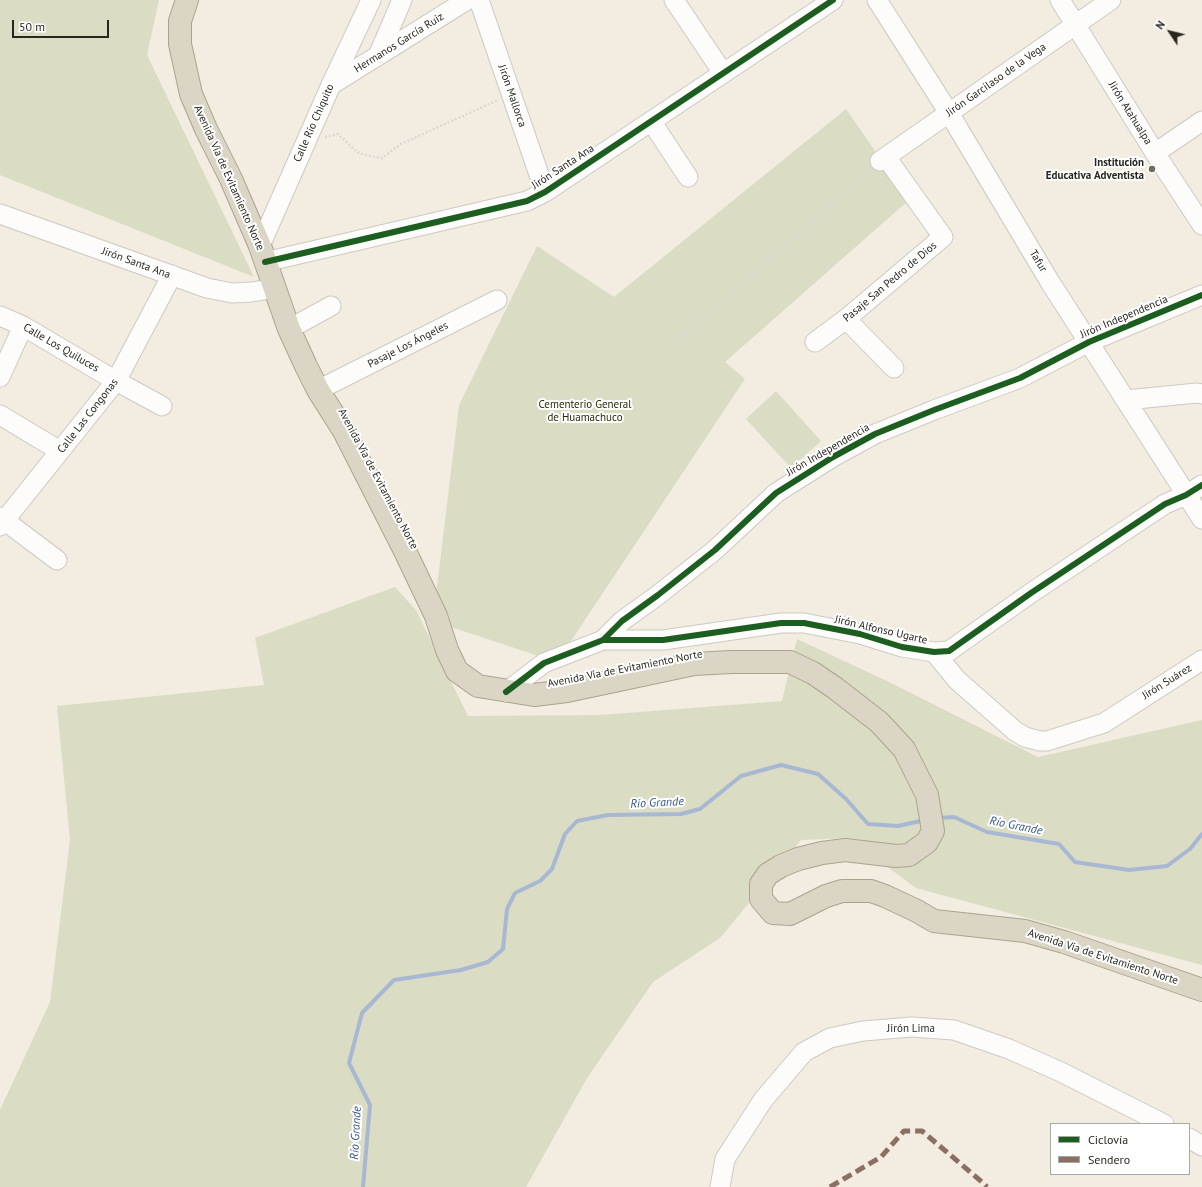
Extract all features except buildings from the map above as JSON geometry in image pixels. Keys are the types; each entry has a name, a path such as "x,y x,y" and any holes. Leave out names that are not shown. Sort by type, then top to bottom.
{"highway":[{"name":"Avenida Vía de Evitamiento Norte","path":"187,0 180,20 180,44 191,94 206,129 231,179 263,254 289,329 318,390 344,431 395,531 436,616 447,650 457,671 478,686 506,692 534,695 567,691 694,664 790,662 814,672 879,722 904,749 927,795 933,831 927,842 909,855 896,856 845,850 822,853 798,859 781,866 768,874 761,884 761,899 773,913 790,914 826,896 842,891 871,891 917,911 934,921 1025,930 1202,990"}],"street":[{"name":"Calle Río Chiquito","path":"263,254 306,142 371,0"},
{"path":"378,56 402,0"},
{"name":"Hermanos García Ruiz","path":"331,85 467,0"},
{"name":"Jirón Mallorca","path":"479,0 545,192"},
{"path":"674,0 723,73"},
{"name":"Jirón Santa Ana","path":"263,254 527,201 545,192 833,0"},
{"name":"Tafur","path":"877,0 949,113 1050,282 1202,519"},
{"name":"Jirón Atahualpa","path":"1060,0 1155,153 1202,225"},
{"name":"Jirón Garcilaso de la Vega","path":"883,159 1111,0"},
{"path":"651,121 688,177"},
{"path":"1155,153 1202,121"},
{"name":"Pasaje San Pedro de Dios","path":"815,342 846,319 943,237 883,159"},
{"name":"Jirón Santa Ana","path":"0,214 207,288 232,293 252,292 275,288"},
{"name":"Calle Las Congonas","path":"2,521 116,381 172,276"},
{"name":"Jirón Independencia","path":"506,692 544,663 603,640 622,621 715,550 776,493 833,457 875,434 1020,378 1089,342 1202,295"},
{"name":"Pasaje Los Ángeles","path":"318,390 497,300"},
{"path":"289,329 331,306"},
{"name":"Calle Los Quiluces","path":"0,316 23,326 116,381 162,406"},
{"path":"846,319 894,368"},
{"path":"0,377 23,326"},
{"path":"1126,400 1197,393 1202,394"},
{"path":"0,415 60,451"},
{"name":"Jirón Alfonso Ugarte","path":"603,640 663,640 781,623 804,623 860,634 902,647 934,652 949,651 1031,593 1165,504 1186,495 1202,485"},
{"path":"2,521 57,560"},
{"name":"Jirón Suárez","path":"934,652 957,680 1014,730 1032,740 1047,741 1104,723 1202,660"},
{"name":"Jirón Lima","path":"720,1187 725,1159 763,1100 804,1052 830,1038 862,1031 912,1027 954,1030 1009,1049 1060,1072 1162,1123"},
{"path":"1190,1139 1202,1146"}],"path":[{"path":"306,142 338,134 358,152 365,155 382,158 401,144 511,94"},
{"path":"674,344 883,159"}],"green space":[{"path":"0,0 159,0 147,55 254,277 0,175"},
{"name":"Cementerio General de Huamachuco","path":"846,109 909,200 725,362 745,379 557,662 451,627 436,595 459,405 537,246 614,297"},
{"path":"776,391 821,441 791,468 746,419"},
{"path":"395,587 416,610 468,716 601,715 782,701 797,639 889,682 1038,757 1202,720 1202,965 916,888 848,838 801,840 720,938 653,982 587,1078 526,1187 0,1187 0,1110 50,1002 70,840 57,706 264,685 255,638"}],"waterway":[{"name":"Río Grande","path":"363,1187 370,1105 349,1063 362,1013 394,980 461,970 488,962 503,949 507,909 515,893 540,881 552,869 565,834 577,821 608,815 681,814 700,809 741,776 781,765 818,774 846,799 868,824 898,826 925,820"},
{"name":"Río Grande","path":"937,818 954,817 987,832 1059,844 1075,862 1129,870 1167,866 1190,849 1202,834"}],"marked path":[{"path":"830,1187 881,1157 904,1131 922,1131 987,1187"}],"cycle path":[{"path":"265,262 527,201 545,192 833,0"},
{"path":"506,692 544,663 603,640 622,621 715,550 776,493 833,457 875,434 1020,378 1089,342 1202,295"},
{"path":"603,640 663,640 781,623 804,623 860,634 902,647 934,652 949,651 1031,593 1165,504 1186,495 1202,485"}],"place":[{"name":"Institución Educativa Adventista","path":"1152,169"}]}
